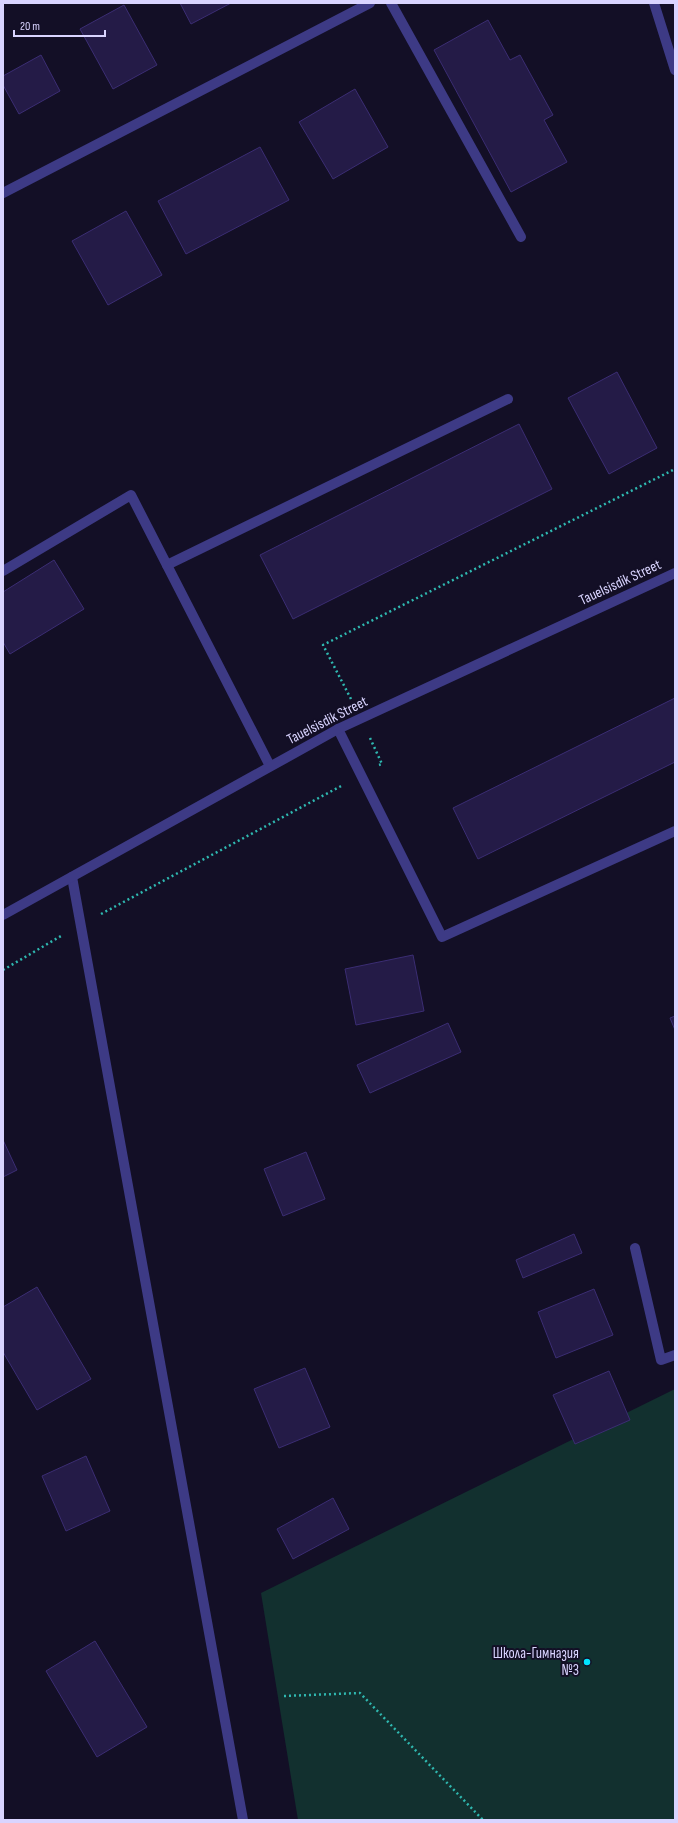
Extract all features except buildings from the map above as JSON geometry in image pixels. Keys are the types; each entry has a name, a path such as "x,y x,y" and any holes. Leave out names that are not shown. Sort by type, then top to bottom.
{"street":[{"path":"3,193 370,3"},
{"path":"391,3 521,237"},
{"path":"654,3 675,70"},
{"path":"167,565 508,399"},
{"path":"3,571 131,495 270,766"},
{"name":"Tauelsisdik Street","path":"3,915 338,729 675,573"},
{"path":"338,729 442,937 675,831"},
{"path":"72,877 243,1820"},
{"path":"635,1248 661,1360 675,1355"}],"path":[{"path":"284,1696 360,1693 483,1820"}],"green space":[{"path":"675,1389 675,1820 298,1820 261,1593"}],"place":[{"name":"Школа-Гимназия №3","path":"587,1662"}]}
